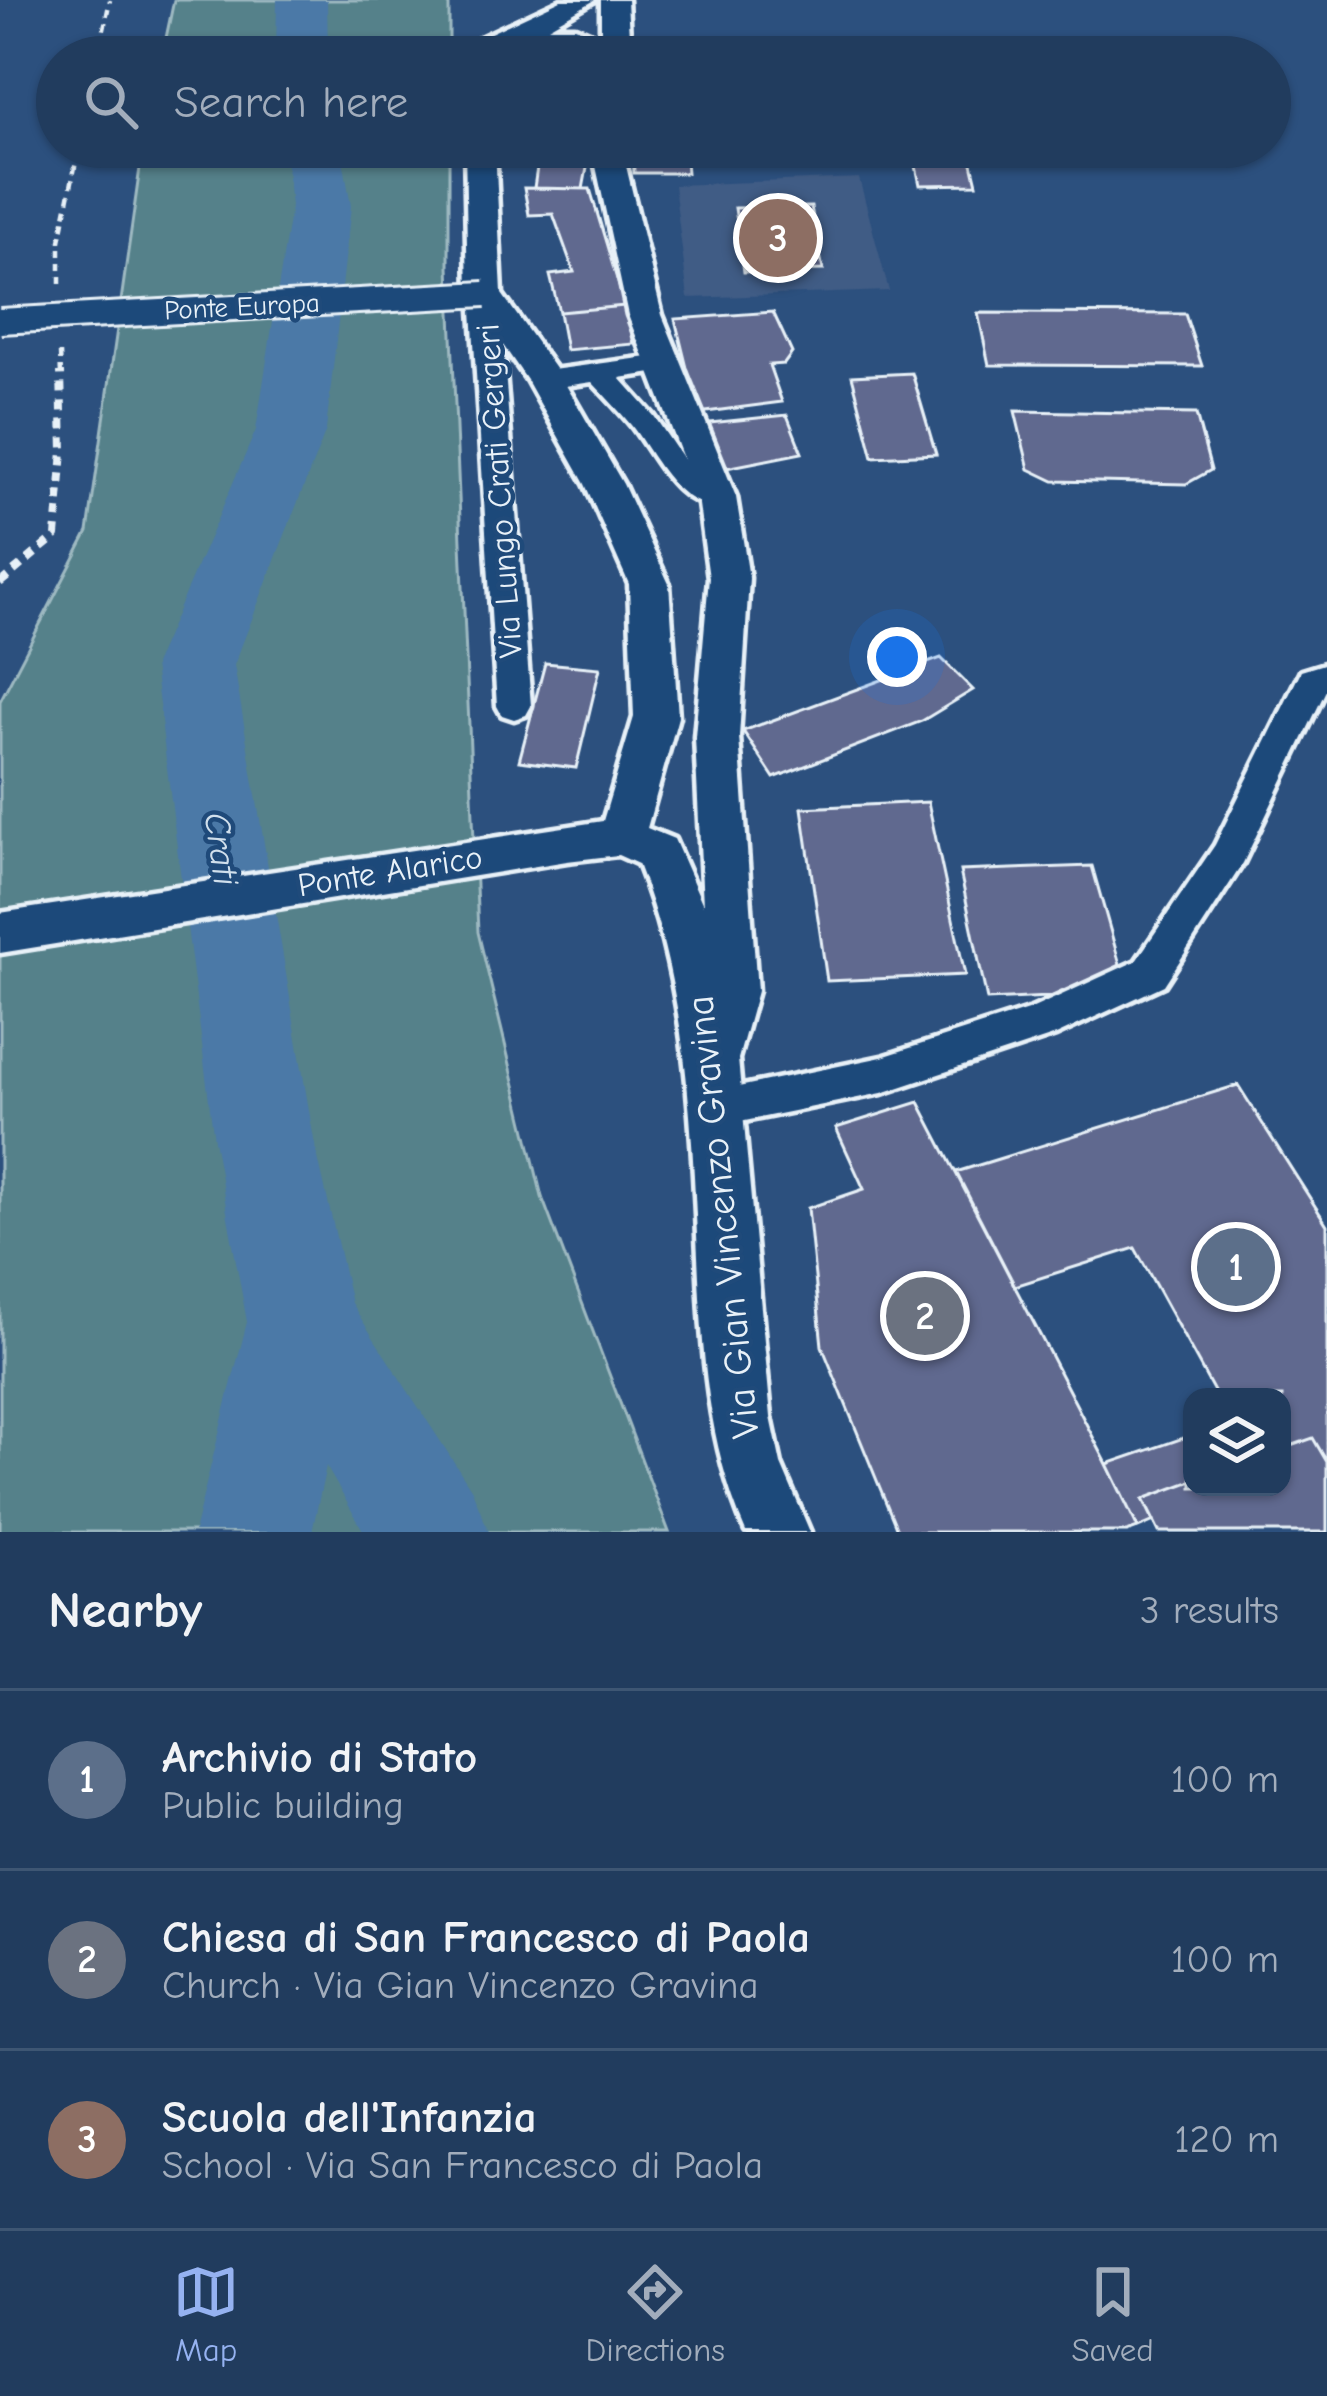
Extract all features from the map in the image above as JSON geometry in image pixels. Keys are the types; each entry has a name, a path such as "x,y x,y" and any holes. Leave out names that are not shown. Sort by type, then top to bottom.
{"street":[{"path":"507,36 582,0"},
{"path":"614,0 615,36"},
{"path":"528,36 579,36"},
{"path":"481,168 485,294"},
{"path":"610,168 640,294 717,497 729,578 717,736 732,991 714,1084 882,1075 1042,1024 1150,973 1230,853 1313,680 1327,675"},
{"name":"Ponte Europa","path":"0,321 485,294"},
{"name":"Via Lungo Crati Gergeri","path":"485,294 545,380 604,484 649,584 656,717 621,837"},
{"name":"Via Lungo Crati Gergeri","path":"485,294 514,706"},
{"path":"545,380 663,364"},
{"path":"599,373 644,422 676,472 717,497"},
{"name":"Ponte Alarico","path":"0,933 621,837"},
{"name":"Via Gian Vincenzo Gravina","path":"621,837 657,852 674,889 714,1084 750,1464 778,1532"}],"path":[{"path":"102,36 110,0"},
{"path":"60,286 60,241 76,168"},
{"path":"0,583 56,536 63,451 60,331"}],"shaded area":[{"path":"859,178 889,291 688,298 674,185"}],"green space":[{"path":"174,0 449,0 449,36 166,36"},
{"path":"140,168 449,168 449,267 478,932 542,1197 669,1532 0,1532 0,701 88,532"}],"building":[{"path":"537,168 587,168 583,189 534,188"},
{"path":"634,168 687,168 687,173 634,173"},
{"path":"916,168 973,168 977,184 920,185"},
{"path":"524,188 590,189 625,306 559,312 550,275 574,272 553,214 529,215"},
{"path":"811,207 823,270 744,272 735,208"},
{"path":"625,306 634,344 566,350 559,312"},
{"path":"773,312 792,353 784,364 769,365 782,402 698,413 675,319"},
{"path":"978,313 1185,314 1202,366 989,365"},
{"path":"912,373 936,454 873,457 852,376"},
{"path":"1015,411 1196,414 1211,470 1186,484 1054,481 1029,469"},
{"path":"787,415 802,453 716,470 700,424"},
{"path":"941,658 973,690 922,721 774,778 743,731"},
{"path":"545,663 600,668 576,768 519,761"},
{"path":"928,802 965,975 827,981 802,808"},
{"path":"1092,866 1123,975 1070,996 987,1000 960,871"},
{"path":"1238,1085 1327,1225 1327,1462 1313,1438 1291,1446 1291,1388 1212,1388 1135,1248 1015,1286 956,1172"},
{"path":"919,1102 1138,1528 1127,1532 898,1532 822,1346 808,1208 864,1189 836,1128"},
{"path":"1183,1438 1183,1484 1143,1499 1154,1521 1138,1528 1107,1464"},
{"path":"1313,1438 1327,1462 1327,1532 1159,1532 1143,1499 1183,1484 1183,1496 1291,1496 1291,1446"}],"waterway":[{"name":"Crati","path":"302,0 302,36"},
{"name":"Crati","path":"301,1322 264,1140 194,665 291,430 321,206 316,168"},
{"path":"253,1532 301,1322"},
{"name":"Crati","path":"301,1322 430,1532"}],"place":[{"name":"Scuola dell'Infanzia","path":"778,238"},
{"name":"Archivio di Stato","path":"1236,1267"},
{"name":"Chiesa di San Francesco di Paola","path":"925,1316"}]}
